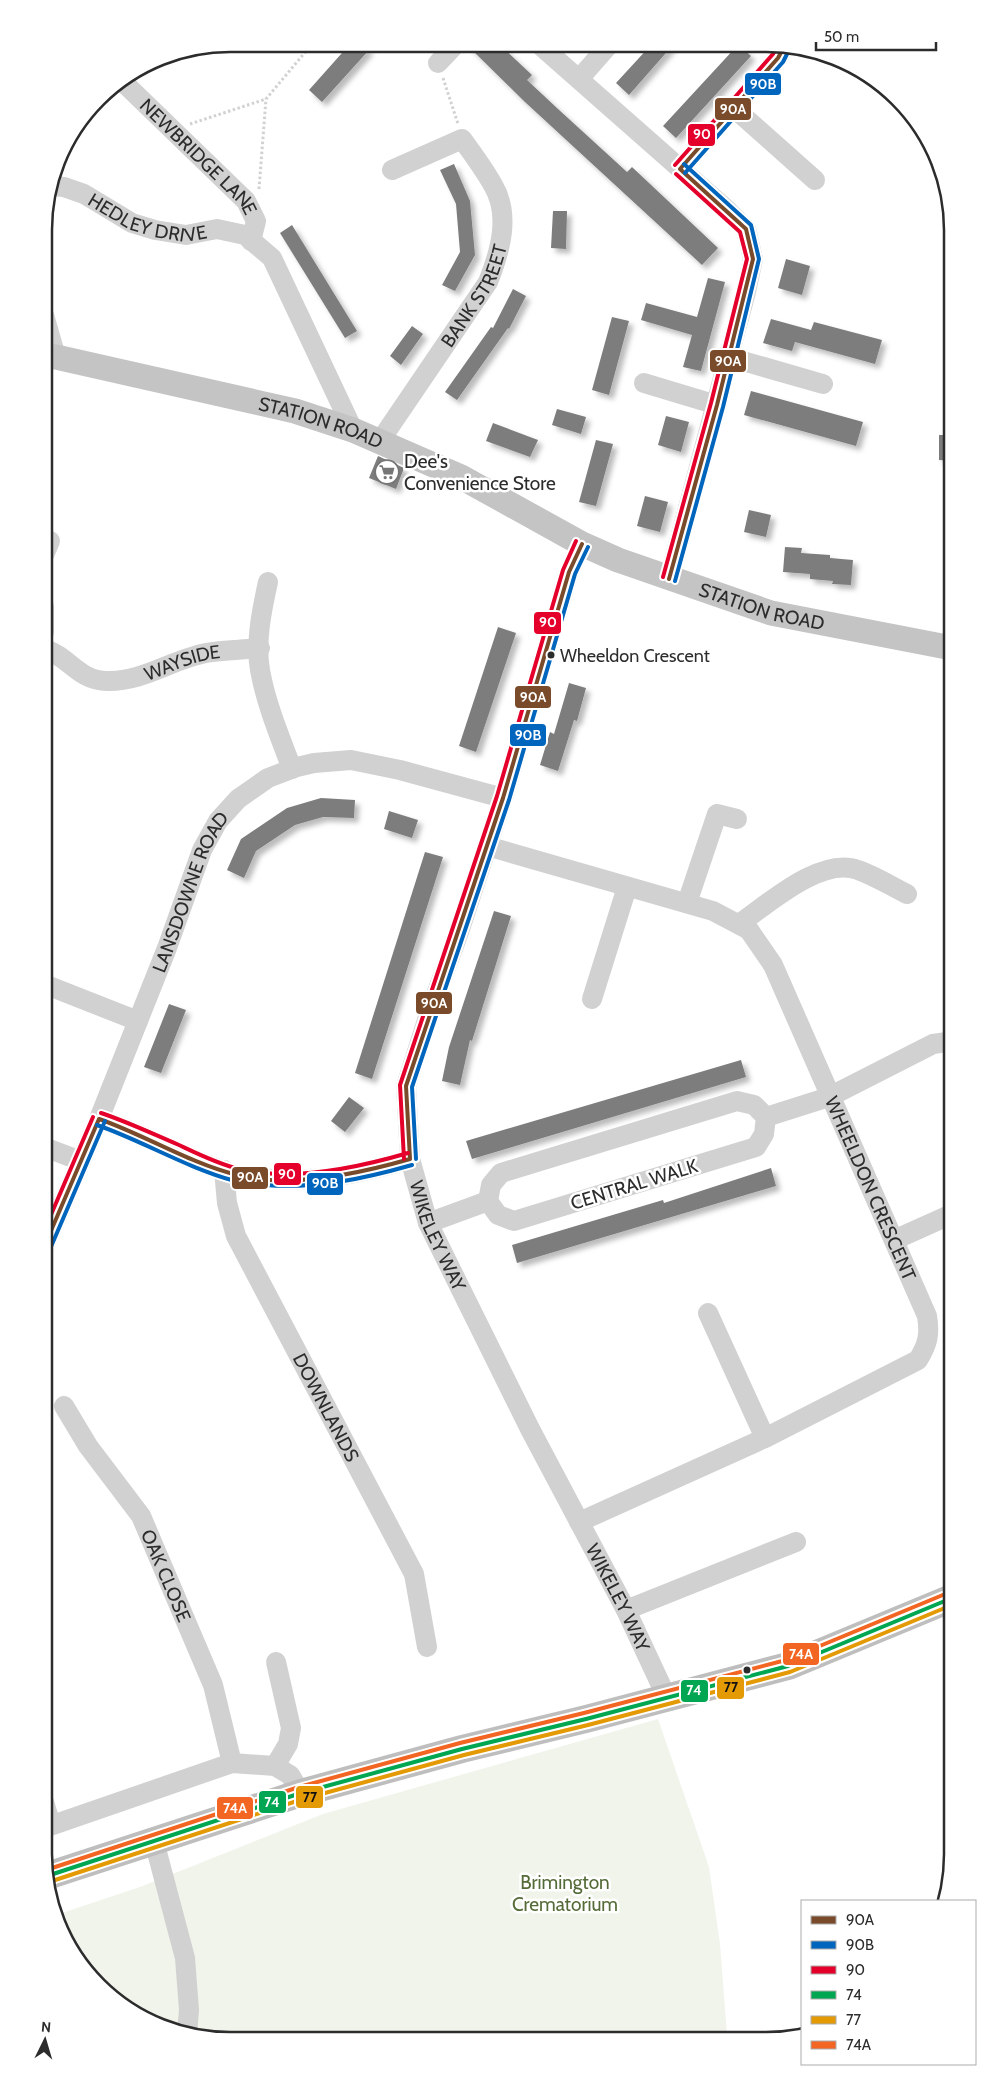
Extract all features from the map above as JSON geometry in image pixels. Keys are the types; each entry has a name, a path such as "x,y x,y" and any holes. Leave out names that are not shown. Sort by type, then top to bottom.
{"highway":[{"path":"54,1874 301,1793 462,1749 788,1666 944,1601"}],"main road":[{"name":"STATION ROAD","path":"52,356 296,411 353,430 461,477 582,544 669,579 771,613 944,646"}],"street":[{"path":"548,52 746,229 753,259 717,405 669,579"},
{"path":"579,79 602,52"},
{"path":"438,63 448,53"},
{"path":"680,169 781,53"},
{"name":"NEWBRIDGE LANE","path":"127,86 246,201 251,232 272,258 353,430"},
{"path":"734,108 815,180"},
{"path":"392,170 462,139"},
{"name":"BANK STREET","path":"380,441 488,282 498,257 502,233 501,208 494,186 462,139"},
{"name":"HEDLEY DRIVE","path":"59,185 84,194 132,222 155,230 186,235 217,229 251,232"},
{"path":"729,357 823,384"},
{"path":"644,383 717,405"},
{"name":"WIKELEY WAY","path":"582,544 568,572 503,798 406,1086 410,1159 428,1223 530,1429 626,1610 667,1698"},
{"path":"268,582 260,618 260,668 269,703 292,769"},
{"name":"WAYSIDE","path":"52,652 85,677 107,682 132,678 206,653 260,648"},
{"name":"LANSDOWNE ROAD","path":"52,1228 99,1119 167,948 202,850 218,821 238,799 268,778 292,769 314,763 351,760 400,770 503,798"},
{"path":"687,904 717,814 737,819"},
{"name":"WHEELDON CRESCENT","path":"487,846 713,911 749,930 773,965 829,1097 927,1316 930,1330 928,1344 918,1360 766,1438 579,1522"},
{"path":"738,924 810,875 829,869 856,869 907,894"},
{"path":"592,999 628,887"},
{"path":"52,987 138,1021"},
{"path":"428,1223 488,1201 491,1184 502,1173 737,1101 754,1105 766,1117 829,1097 933,1044 944,1042"},
{"name":"CENTRAL WALK","path":"488,1201 498,1215 514,1221 756,1147 764,1134 766,1117"},
{"path":"99,1119 132,1130 235,1174 285,1181 330,1179 372,1171 410,1159"},
{"path":"52,1151 81,1161"},
{"name":"DOWNLANDS","path":"224,1170 227,1204 236,1236 414,1574 427,1647"},
{"path":"894,1240 944,1218"},
{"path":"708,1314 766,1438"},
{"name":"OAK CLOSE","path":"64,1406 88,1446 141,1516 213,1685 232,1763"},
{"path":"626,1610 796,1542"},
{"path":"275,1766 288,1744 291,1728 276,1662"},
{"path":"52,1826 232,1763 275,1766 290,1775 301,1793"},
{"path":"154,1841 185,1958 189,2010 188,2027"}],"path":[{"path":"172,130 266,99 305,53"},
{"path":"438,63 462,139"},
{"path":"251,232 266,99"}],"green space":[{"name":"Brimington Crematorium","path":"658,1719 709,1867 720,1944 727,2032 207,2031 163,2019 142,2009 122,1996 89,1963 76,1943 62,1913 140,1887 323,1814"}],"building":[{"path":"508,52 532,75 527,80 558,109 627,172 632,167 718,248 702,265 525,102 475,53"},
{"path":"644,52 667,52 629,95 616,83"},
{"path":"731,52 747,52 751,56 676,138 663,126"},
{"path":"342,53 367,53 322,102 309,90"},
{"path":"454,164 470,201 475,255 455,291 442,285 460,252 456,204 440,170"},
{"path":"553,211 567,211 566,249 551,248"},
{"path":"292,225 357,331 345,338 280,233"},
{"path":"786,259 810,266 802,295 778,288"},
{"path":"708,278 725,282 701,371 683,367 692,335 641,320 646,303 697,317"},
{"path":"513,289 526,296 509,329 457,400 445,392 491,327 493,328"},
{"path":"612,317 629,321 609,395 592,390"},
{"path":"771,319 811,330 814,322 882,340 875,364 795,342 792,351 763,343"},
{"path":"412,326 423,334 401,365 390,356"},
{"path":"751,391 863,422 856,446 744,415"},
{"path":"557,409 586,417 581,434 552,425"},
{"path":"666,416 689,422 681,452 658,445"},
{"path":"493,423 538,440 530,457 486,441"},
{"path":"939,435 944,435 944,460 939,460"},
{"path":"596,440 613,444 596,506 579,502"},
{"name":"Dee's Convenience Store","path":"378,456 404,468 396,489 369,478"},
{"path":"645,496 668,502 660,532 637,526"},
{"path":"749,510 771,515 766,537 744,532"},
{"path":"785,547 802,548 801,553 830,555 830,558 853,560 851,585 832,584 833,581 810,579 810,574 783,572"},
{"path":"498,627 516,633 476,752 459,746"},
{"path":"569,683 586,688 577,721 574,720 558,771 540,765 550,732 554,734"},
{"path":"321,798 355,800 354,818 323,817 295,825 256,851 244,878 227,870 241,839 287,808"},
{"path":"389,811 418,820 412,838 384,829"},
{"path":"425,852 443,857 372,1079 355,1073"},
{"path":"494,911 511,916 472,1041 470,1040 460,1085 442,1081 449,1047"},
{"path":"169,1004 186,1010 161,1073 144,1067"},
{"path":"741,1060 746,1077 472,1159 466,1141"},
{"path":"349,1097 364,1108 345,1132 331,1121"},
{"path":"771,1168 776,1186 517,1263 512,1245 663,1200 664,1203"}],"transit line":[{"name":"90","path":"675,165 774,53"},
{"name":"90A","path":"680,169 781,53"},
{"name":"90B","path":"685,173 783,62 787,54"},
{"name":"90B","path":"675,581 723,407 759,259 751,225 684,164"},
{"name":"90A","path":"669,579 717,405 753,259 746,229 680,169"},
{"name":"90","path":"663,577 711,403 747,259 740,232 676,174"},
{"name":"90","path":"404,1159 400,1085 497,796 563,570 576,541"},
{"name":"90A","path":"410,1159 406,1086 503,798 569,572 582,544"},
{"name":"90B","path":"416,1159 412,1087 509,800 575,574 588,547"},
{"name":"90","path":"101,1113 216,1162 259,1173 302,1174 324,1172 368,1164 408,1153"},
{"name":"90","path":"52,1212 93,1117"},
{"name":"90A","path":"99,1119 219,1170 258,1179 279,1181 324,1178 368,1170 410,1159"},
{"name":"90A","path":"52,1228 99,1119"},
{"name":"90B","path":"52,1244 105,1121"},
{"name":"90B","path":"97,1125 182,1162 238,1182 303,1186 357,1179 412,1165"},
{"name":"74A","path":"53,1868 299,1787 460,1743 584,1713 786,1660 944,1594"},
{"name":"74","path":"54,1874 301,1793 462,1749 586,1719 788,1666 944,1601"},
{"name":"77","path":"54,1880 303,1799 464,1755 588,1725 790,1672 944,1608"}],"place":[{"name":"Dee's Convenience Store","path":"387,472"},
{"name":"Wheeldon Crescent","path":"551,655"}]}
